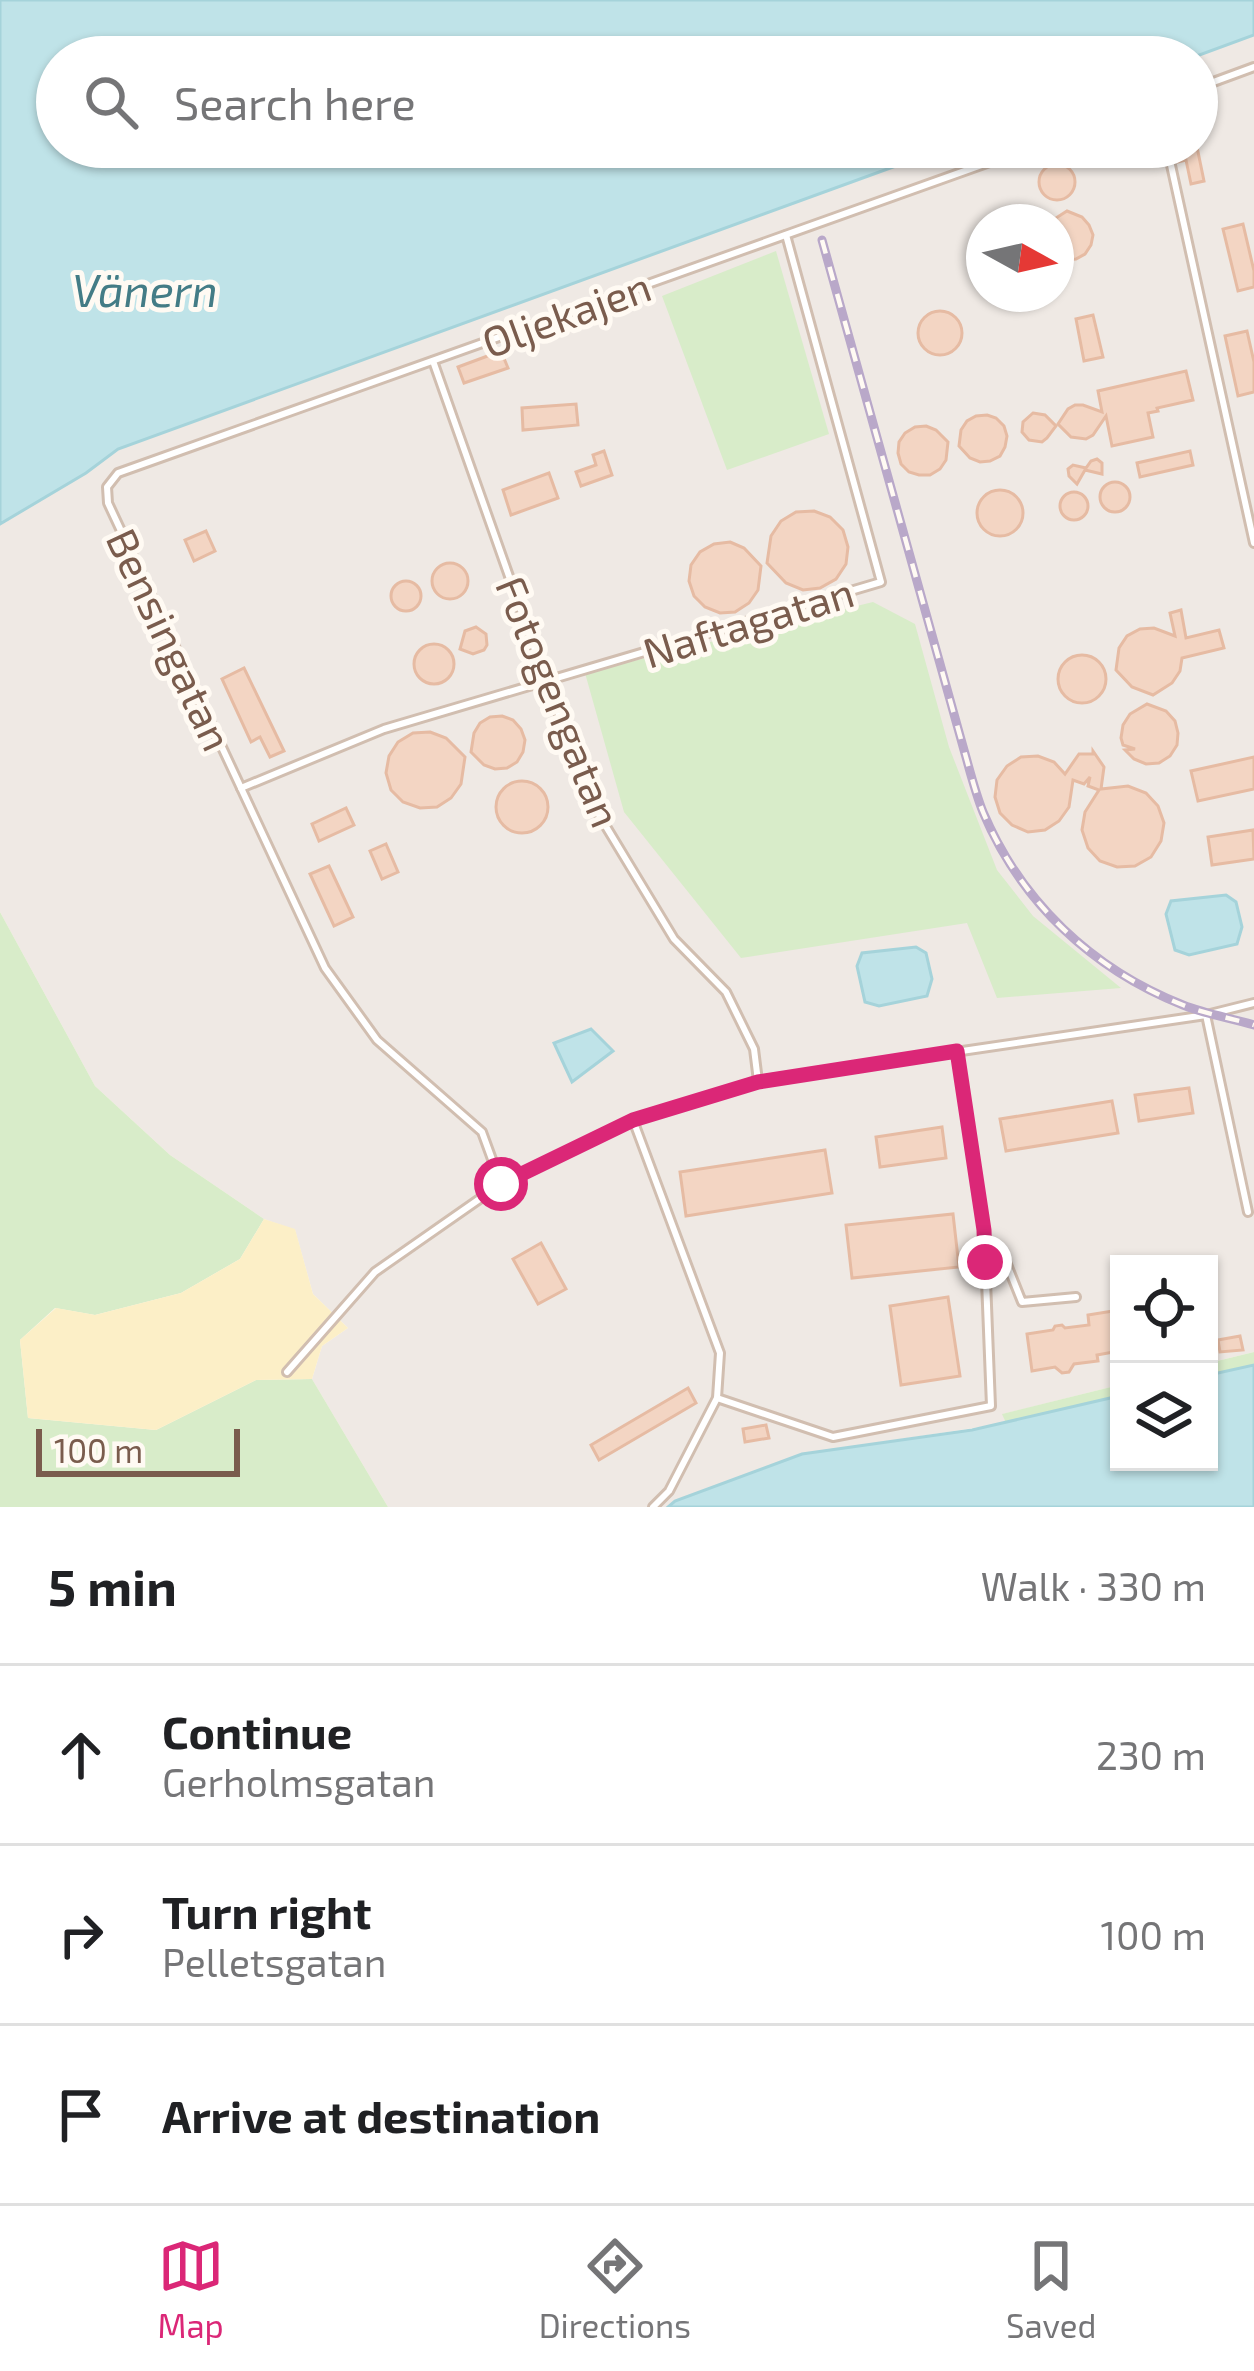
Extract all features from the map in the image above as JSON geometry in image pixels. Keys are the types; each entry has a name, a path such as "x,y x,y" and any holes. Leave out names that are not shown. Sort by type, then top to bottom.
{"lane":[{"path":"1218,80 1254,67"},
{"name":"Oljekajen","path":"107,488 118,473 973,168"},
{"path":"1172,168 1254,543"},
{"name":"Naftagatan","path":"546,681 880,582 786,235"},
{"name":"Fotogengatan","path":"434,361 596,810 674,939 726,992 754,1049 758,1082"},
{"name":"Bensingatan","path":"107,488 108,502 325,968 377,1040 482,1132 501,1184"},
{"name":"Bensingatan","path":"241,788 384,729 546,681"},
{"path":"286,1372 375,1272 501,1184 633,1120 758,1082 1206,1015 1254,1003"},
{"path":"1206,1015 1248,1212"},
{"path":"717,1398 832,1436 991,1406 984,1230 957,1051"},
{"path":"633,1120 720,1353 717,1398 669,1491 653,1507"},
{"path":"985,1255 1006,1262 1022,1302 1076,1298"}],"shaded area":[{"path":"1254,35 1254,1352 1218,1361 1218,1255 1110,1255 1110,1387 1003,1414 1006,1423 802,1454 668,1507 388,1507 312,1379 322,1346 348,1328 313,1294 295,1230 264,1219 170,1155 95,1086 0,912 0,524 118,449 890,168 1218,168 1218,48"}],"green space":[{"path":"776,251 829,434 727,470 662,296"},
{"path":"873,602 915,624 949,747 997,870 1033,916 1121,988 997,998 967,923 741,958 624,812 585,673"},
{"path":"0,912 95,1086 170,1155 264,1219 240,1259 181,1293 95,1315 55,1308 20,1340 28,1418 156,1430 256,1380 312,1379 388,1507 0,1507"},
{"path":"1254,1352 1254,1365 1218,1373 1218,1361"},
{"path":"1110,1387 1110,1398 1006,1423 1002,1414"}],"sand":[{"path":"264,1219 295,1229 313,1294 348,1328 322,1346 312,1379 256,1380 156,1430 28,1418 20,1340 56,1308 95,1315 181,1293 240,1259"}],"water":[{"name":"Vänern","path":"0,0 1254,0 1254,35 1218,48 1218,36 36,36 36,168 890,168 118,449 0,524"},
{"path":"1226,895 1236,902 1242,927 1237,944 1189,955 1175,950 1166,914 1171,901"},
{"path":"916,947 926,953 932,979 927,996 879,1006 865,1002 857,966 862,953"},
{"path":"591,1029 613,1051 572,1082 554,1043"},
{"path":"1254,1365 1254,1507 668,1507 802,1454 972,1430 1110,1398 1110,1471 1218,1471 1218,1373"}],"building":[{"path":"1068,168 1073,175 1070,195 1057,200 1044,195 1039,182 1044,169"},
{"path":"1188,168 1201,168 1204,181 1191,184"},
{"path":"1074,214 1082,217 1093,235 1085,254 1076,259"},
{"path":"1243,224 1254,287 1238,291 1223,229"},
{"path":"940,311 956,317 962,333 956,349 940,355 924,349 918,333 924,317"},
{"path":"1093,315 1103,357 1084,361 1076,319"},
{"path":"1247,331 1254,392 1238,396 1225,336"},
{"path":"501,351 508,368 464,383 458,367"},
{"path":"1186,371 1193,400 1148,413 1153,437 1112,446 1106,416 1086,439 1071,437 1058,424 1075,405 1102,412 1098,391"},
{"path":"576,404 578,425 523,430 522,408"},
{"path":"1033,413 1045,415 1056,426 1042,442 1029,440 1022,432 1023,422"},
{"path":"987,415 1004,426 1007,436 1000,456 980,462 959,446 961,430 967,421"},
{"path":"926,426 948,442 946,460 930,475 919,475 901,464 899,442 915,427"},
{"path":"604,451 612,475 581,486 576,472 596,465 593,455"},
{"path":"1190,451 1193,465 1140,477 1137,463"},
{"path":"1097,459 1102,474 1085,470 1077,484 1069,476 1073,465 1086,468"},
{"path":"549,473 558,498 511,515 503,490"},
{"path":"1115,482 1126,486 1130,497 1126,508 1115,512 1104,508 1100,497 1104,486"},
{"path":"1000,490 1016,497 1023,513 1016,529 1000,536 984,529 977,513 984,497"},
{"path":"1074,492 1084,496 1088,506 1084,516 1074,520 1064,516 1060,506 1064,496"},
{"path":"814,511 830,517 843,530 846,564 836,579 803,590 786,583 767,563 771,536 781,521 796,512"},
{"path":"206,531 215,551 194,561 185,540"},
{"path":"730,542 744,548 761,566 758,590 735,612 720,613 694,596 691,565 700,552"},
{"path":"450,563 463,568 468,581 463,594 450,599 437,594 432,581 437,568"},
{"path":"406,581 417,585 421,596 417,607 406,611 395,607 391,596 395,585"},
{"path":"1181,610 1186,638 1219,630 1224,648 1182,658 1172,683 1153,695 1132,687 1116,670 1119,648 1140,629 1154,628 1175,636 1170,613"},
{"path":"476,627 486,634 484,650 473,654 460,649 465,631"},
{"path":"434,644 448,650 454,664 448,678 434,684 420,678 414,664 420,650"},
{"path":"1082,655 1099,662 1106,679 1099,696 1082,703 1065,696 1058,679 1065,662"},
{"path":"244,668 284,751 270,757 260,737 251,742 222,679"},
{"path":"1147,704 1166,711 1178,733 1177,745 1159,763 1134,759 1125,750 1135,749 1123,745 1121,738 1130,714"},
{"path":"502,716 513,720 525,740 517,762 495,769 471,752 480,723"},
{"path":"413,733 446,738 465,757 461,784 451,798 437,807 420,808 403,802 391,790 386,773 398,742"},
{"path":"1093,751 1104,767 1101,789 1128,786 1146,793 1158,806 1164,823 1161,841 1151,857 1135,866 1100,861 1088,848 1082,830 1085,812 1099,790 1088,786 1090,777 1084,784 1073,780 1069,807 1045,830 1028,832 1000,813 997,780 1007,766 1021,757 1038,756 1054,762 1065,774 1079,754"},
{"path":"1254,757 1254,789 1198,801 1191,771"},
{"path":"522,781 540,789 548,807 540,825 522,833 504,825 496,807 504,789"},
{"path":"346,808 354,825 319,841 312,824"},
{"path":"1253,830 1254,859 1212,865 1208,837"},
{"path":"386,844 398,872 382,879 370,851"},
{"path":"329,866 353,917 334,926 310,874"},
{"path":"1189,1088 1193,1113 1139,1121 1135,1095"},
{"path":"1112,1101 1118,1133 1006,1151 1000,1119"},
{"path":"942,1127 946,1158 880,1167 876,1137"},
{"path":"825,1150 832,1193 686,1216 680,1172"},
{"path":"953,1214 959,1267 852,1278 846,1225"},
{"path":"541,1243 566,1289 538,1304 513,1259"},
{"path":"948,1297 960,1376 901,1385 890,1306"},
{"path":"1110,1311 1110,1353 1097,1355 1098,1361 1074,1364 1069,1372 1055,1367 1032,1371 1027,1334 1055,1326 1089,1325 1088,1315"},
{"path":"1240,1336 1243,1350 1220,1352 1218,1340"},
{"path":"688,1388 696,1403 599,1460 591,1445"},
{"path":"766,1425 769,1438 745,1442 743,1429"}],"railway":[{"path":"822,240 973,781 999,845 1039,903 1090,952 1183,1005 1254,1025"}],"route":[{"path":"501,1184 633,1120 758,1082 957,1051 985,1262"}]}
